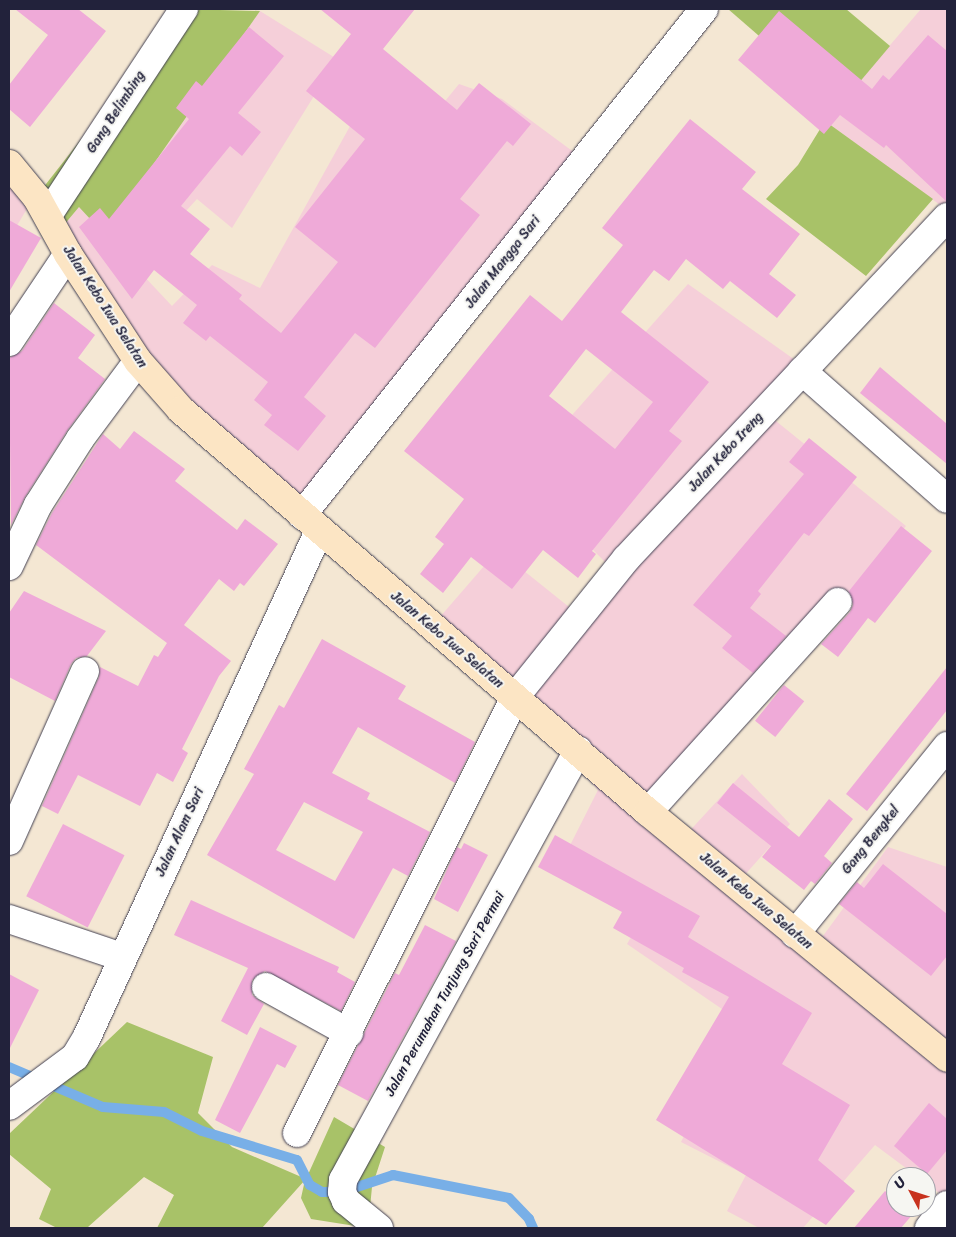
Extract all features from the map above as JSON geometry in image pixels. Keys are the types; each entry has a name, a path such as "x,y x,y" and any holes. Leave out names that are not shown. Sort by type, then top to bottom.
{"street":[{"name":"Gang Belimbing","path":"48,215 184,9"},
{"name":"Jalan Mangga Sari","path":"310,523 704,9"},
{"name":"Jalan Kebo Iwa Selatan","path":"9,164 48,215 68,254 138,361 181,410 648,812 947,1058"},
{"name":"Jalan Kebo Ireng","path":"298,1133 349,1034 515,697 626,559 947,217"},
{"path":"9,342 68,254"},
{"path":"9,566 38,505 75,447 138,361"},
{"path":"802,371 947,499"},
{"name":"Jalan Alam Sari","path":"9,1106 75,1057 86,1039 310,523"},
{"path":"648,812 838,602"},
{"path":"9,841 85,671"},
{"name":"Gang Bengkel","path":"796,934 947,746"},
{"name":"Jalan Perumahan Tunjung Sari Permai","path":"379,1228 346,1201 342,1192 343,1180 578,750"},
{"path":"9,919 122,957"},
{"path":"266,987 349,1034"},
{"path":"929,1228 947,1205"}],"shaded area":[{"path":"921,9 947,9 947,210 825,121"},
{"path":"260,11 337,59 232,228 197,199 175,223 139,185"},
{"path":"459,84 502,99 575,153 393,421 314,524 240,468 53,238 79,207 172,306 212,265 260,288 354,119 405,150"},
{"path":"9,186 28,207 9,239"},
{"path":"688,284 795,360 756,405 906,526 820,629 643,808 684,837 742,774 790,824 742,878 823,936 888,847 947,867 947,1199 936,1191 936,1167 905,1167 875,1145 803,1228 759,1228 727,1211 746,1175 681,1142 741,1022 627,944 641,920 556,873 598,790 534,715 433,625 498,550 574,611 610,567 519,475"}],"green space":[{"path":"183,9 260,11 139,185 130,262 79,207 53,238 28,207"},
{"path":"728,9 846,9 890,46 847,97 797,69"},
{"path":"825,121 933,199 866,276 766,199 798,165"},
{"path":"127,1022 213,1057 198,1113 232,1147 306,1179 334,1117 385,1147 372,1187 368,1228 311,1219 301,1198 305,1180 262,1228 157,1228 174,1195 144,1177 88,1227 57,1228 39,1219 51,1189 9,1154 9,1134"}],"building":[{"path":"15,9 78,9 106,31 30,127 9,109 9,85 48,35"},
{"path":"320,9 415,9 383,49 457,110 479,83 531,124 513,146 507,141 460,199 480,215 375,348 355,333 304,397 326,416 298,451 264,425 272,415 254,400 268,382 210,336 206,341 183,323 197,305 154,270 132,299 79,227 100,208 109,219 189,119 176,108 196,81 202,86 249,27 284,56 238,113 261,132 242,156 230,146 181,206 210,229 190,254 242,295 239,299 281,333 338,262 295,227 365,139 306,91 351,34"},
{"path":"779,11 872,89 883,75 889,80 928,35 947,51 947,202 886,145 884,148 840,115 824,134 738,60"},
{"path":"690,119 756,172 742,189 800,234 769,274 796,295 777,318 730,281 723,289 686,259 669,281 654,270 621,312 709,382 669,431 682,441 592,551 596,554 578,578 543,550 512,589 471,557 443,593 420,574 444,544 435,537 464,499 404,451 530,295 562,321 623,245 602,228","holes":["586,349 653,402 615,449 549,396"]},
{"path":"9,220 41,238 9,292"},
{"path":"54,303 95,335 78,358 105,379 67,431 25,497 11,525 9,358 22,351"},
{"path":"880,367 947,424 947,464 860,393"},
{"path":"134,431 185,469 175,481 237,530 245,519 278,544 244,586 240,583 234,591 219,579 184,625 231,661 219,676 182,749 188,753 173,782 157,773 140,806 78,775 58,814 42,806 99,677 100,667 138,686 154,655 158,657 167,643 36,545 52,513 103,434 120,449"},
{"path":"809,438 857,477 809,536 804,533 758,591 761,594 750,608 786,636 753,673 722,648 732,636 693,605 804,474 789,462"},
{"path":"901,526 932,551 875,623 868,618 838,657 821,644 850,612 853,605 849,591"},
{"path":"24,591 106,631 87,656 76,658 71,664 55,701 9,677 9,613"},
{"path":"322,639 406,686 398,699 475,742 455,783 358,727 332,773 370,793 367,799 430,832 408,876 393,868 354,939 207,855 254,774 244,769 279,705 284,708","holes":["304,802 363,832 335,881 276,850"]},
{"path":"947,667 947,710 867,811 846,794"},
{"path":"784,685 804,701 775,737 755,721"},
{"path":"733,783 799,837 829,799 853,819 824,856 832,863 815,884 811,881 804,890 762,857 771,846 717,803"},
{"path":"63,824 124,855 88,927 26,896"},
{"path":"555,835 700,916 688,937 812,1013 782,1064 850,1105 818,1160 855,1191 826,1225 656,1120 729,997 682,972 684,968 613,928 622,912 538,867"},
{"path":"464,843 488,855 458,912 434,899 457,847 461,849"},
{"path":"883,864 947,914 947,956 931,976 839,904 857,882 864,888"},
{"path":"191,900 339,967 337,972 355,982 341,1011 265,971 252,980 252,995 264,1004 247,1035 221,1021 248,968 174,935"},
{"path":"425,925 456,941 368,1101 338,1085 395,973 399,975"},
{"path":"9,974 39,990 9,1050"},
{"path":"260,1027 297,1046 285,1068 277,1064 240,1133 215,1120"},
{"path":"929,1103 947,1119 947,1150 933,1167 919,1167 894,1146"},
{"path":"885,1191 886,1217 910,1217 901,1228 854,1228"}],"waterway":[{"path":"9,1067 103,1107 164,1112 202,1131 297,1160 310,1185 322,1192 342,1192 393,1175 509,1198 529,1219 533,1228"}]}
